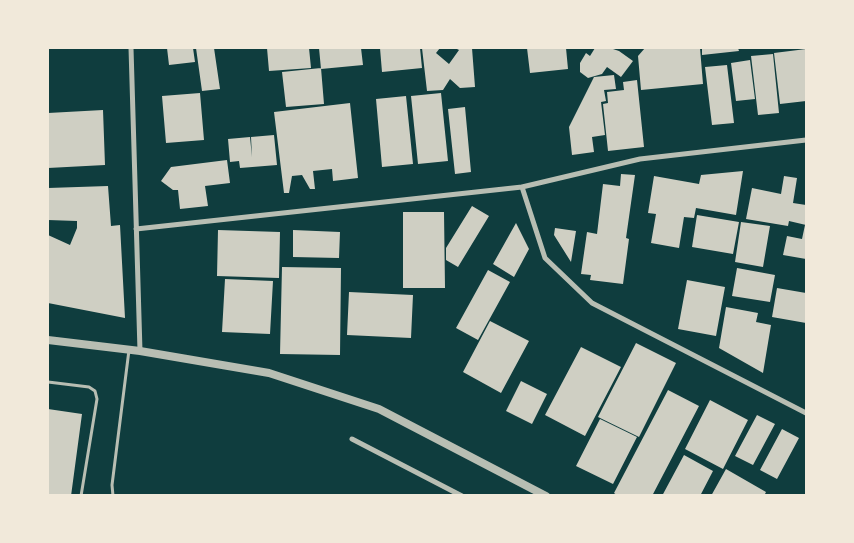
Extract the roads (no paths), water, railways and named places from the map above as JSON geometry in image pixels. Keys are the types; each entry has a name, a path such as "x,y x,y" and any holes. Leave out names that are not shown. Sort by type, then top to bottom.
{"street":[{"path":"131,48 140,351"},
{"path":"136,228 522,187 640,159 806,140"},
{"path":"522,187 546,258 592,303 806,413"},
{"path":"48,340 140,351 269,373 379,409 543,495"},
{"path":"352,438 462,496"}],"lane":[{"path":"113,496 112,485 129,350"},
{"path":"48,382 89,387 95,391 97,399 81,496"}]}
